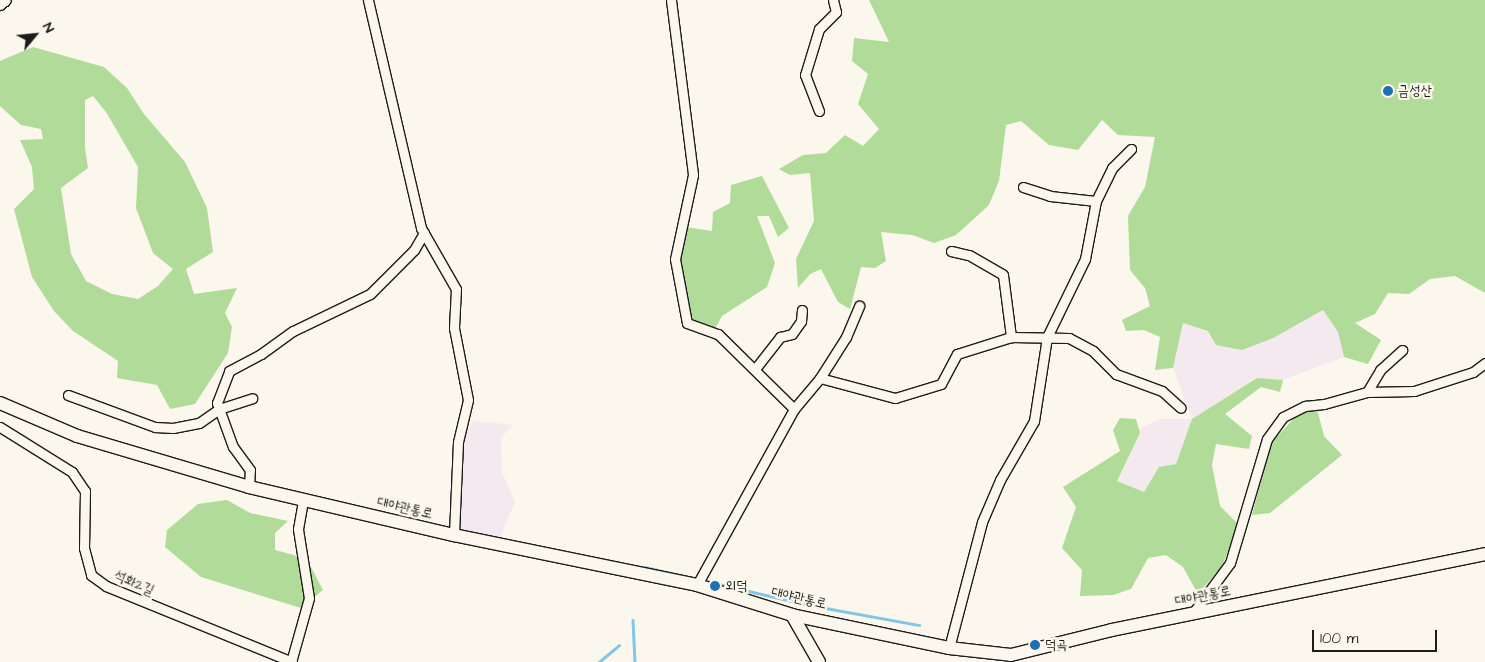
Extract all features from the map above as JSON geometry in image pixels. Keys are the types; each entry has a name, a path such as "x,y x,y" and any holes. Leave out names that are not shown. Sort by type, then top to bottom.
{"main road":[{"path":"0,4 5,0"},
{"name":"대야관통로","path":"0,403 77,436 249,487 304,501 454,535 699,582 792,615 949,648 1011,655 1193,614 1485,554"},
{"path":"792,615 819,662"}],"street":[{"path":"368,0 424,233 456,289 454,328 468,400 458,442 454,535"},
{"path":"671,0 693,175 674,259 679,292 687,323 718,334 794,409"},
{"path":"819,111 805,75 819,28 836,12 833,0"},
{"path":"949,648 982,522 1000,480 1034,421 1047,337 1085,259 1096,201 1112,168 1131,149"},
{"path":"1022,187 1050,196 1096,201"},
{"path":"249,487 250,470 233,447 217,402 229,371 261,354 292,331 370,294 414,250 424,233"},
{"path":"951,251 970,255 1003,275 1011,337"},
{"path":"699,582 794,409 820,378 846,337 859,306"},
{"path":"755,369 780,337 792,334 801,321 802,310"},
{"path":"820,378 895,398 941,384 957,354 1011,337 1069,338 1093,351 1116,374 1162,391 1181,408"},
{"path":"1367,392 1380,370 1402,350"},
{"path":"1193,614 1230,564 1268,439 1283,417 1306,406 1324,404 1367,392 1414,391 1473,372 1485,363"},
{"path":"68,394 155,426 173,428 200,423 219,409 252,398"},
{"name":"석화2길","path":"0,427 72,472 85,491 84,548 91,575 106,586 291,662"},
{"path":"291,662 308,598 298,528 304,501"}],"shaded area":[{"path":"1323,310 1338,332 1344,357 1283,380 1256,378 1192,419 1173,368 1183,323 1208,331 1273,338"},
{"path":"1160,419 1192,419 1176,464 1159,467 1144,492 1117,481 1140,434 1139,429"},
{"path":"474,421 514,425 501,437 502,473 515,502 500,537 460,530 464,435"}],"green space":[{"path":"869,0 1485,0 1485,293 1455,276 1430,279 1409,294 1388,293 1375,314 1355,323 1381,340 1368,364 1344,357 1338,332 1323,310 1273,338 1242,350 1216,345 1208,331 1183,323 1173,368 1155,370 1160,337 1144,330 1126,331 1122,320 1150,306 1145,288 1130,270 1128,216 1145,187 1155,137 1118,135 1102,120 1078,150 1049,145 1021,121 1006,125 999,181 989,205 956,235 934,243 912,235 881,232 886,261 875,268 861,267 850,309 838,302 821,269 810,274 798,288 796,259 814,221 810,173 790,175 779,169 803,155 826,153 845,135 863,146 879,129 858,104 868,74 852,61 854,38 889,42"},
{"path":"33,47 104,67 127,88 144,114 185,162 207,208 213,252 186,269 194,294 237,288 225,313 232,327 228,353 195,404 170,409 157,385 117,378 118,361 73,331 54,311 32,277 14,209 34,189 32,167 20,140 43,139 41,129 21,125 0,106 0,61","holes":["93,96 106,112 138,167 136,208 153,253 173,269 158,286 138,299 112,294 86,281 71,254 61,188 88,168 85,148 85,100"]},
{"path":"762,176 789,228 778,237 769,216 757,216 775,263 767,287 722,316 715,329 688,316 679,262 686,227 712,231 713,212 730,203 731,185"},
{"path":"1257,378 1283,380 1280,392 1261,387 1225,414 1252,436 1249,449 1216,444 1212,465 1220,506 1239,525 1222,566 1198,594 1183,567 1166,555 1148,558 1131,589 1113,595 1080,596 1082,570 1062,548 1076,507 1063,487 1120,451 1113,430 1120,418 1136,419 1140,433 1117,481 1144,492 1159,467 1176,464 1192,419"},
{"path":"1317,409 1324,436 1342,455 1270,513 1252,515 1271,443 1299,413"},
{"path":"227,500 250,513 288,521 275,533 275,550 294,555 310,565 323,590 301,608 201,577 165,547 167,530 198,504"}],"waterway":[{"path":"645,567 692,578"},
{"path":"702,580 809,605 919,625"},
{"path":"633,620 635,662"},
{"path":"599,662 619,645"}],"place":[{"name":"금성산","path":"1388,91"},
{"name":"외덕","path":"715,586"},
{"name":"덕곡","path":"1035,645"}]}
